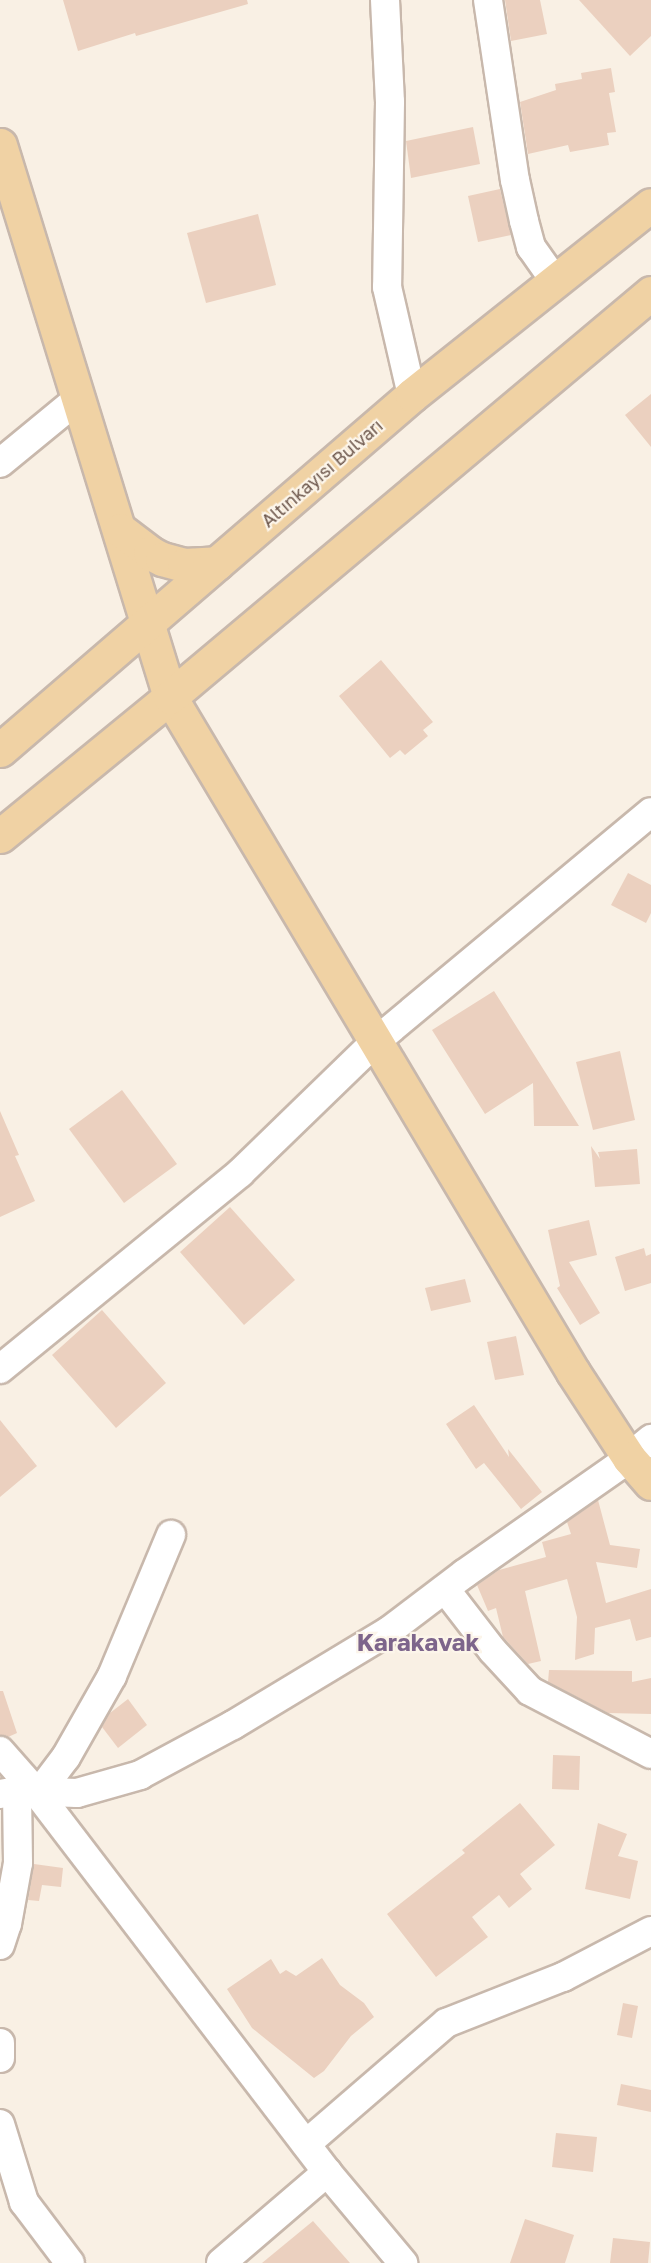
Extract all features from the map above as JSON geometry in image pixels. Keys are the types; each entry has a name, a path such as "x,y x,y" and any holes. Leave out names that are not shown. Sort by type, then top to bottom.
{"main road":[{"path":"0,145 170,698 573,1372 640,1448 651,1483"},
{"name":"Altınkayısı Bulvarı","path":"0,750 412,395 651,205"},
{"path":"555,281 636,239 651,238"},
{"path":"456,459 503,398 566,341 651,271"},
{"path":"0,836 170,698 651,293"},
{"path":"120,530 150,554 162,559 184,565 217,563"}],"street":[{"path":"385,0 390,102 387,287 412,395"},
{"path":"488,0 515,180 524,221 531,247 555,281"},
{"path":"0,463 78,399"},
{"path":"0,1369 240,1173 375,1042 651,812"},
{"path":"18,1793 77,1793 140,1775 233,1725 389,1632 640,1448"},
{"path":"18,1793 66,1756 112,1676 171,1535"},
{"path":"445,1589 493,1651 530,1691 651,1754"},
{"path":"0,1751 18,1793 403,2263"},
{"path":"0,1945 7,1924 18,1863 18,1793"},
{"path":"306,2144 447,2023 564,1977 651,1931"},
{"path":"0,2043 0,2058"},
{"path":"0,2124 24,2202 70,2263"},
{"path":"221,2263 327,2172"}],"building":[{"path":"63,0 247,0 248,4 136,36 135,33 78,51"},
{"path":"505,0 540,0 547,34 511,41"},
{"path":"579,0 651,0 651,36 630,56"},
{"path":"611,68 615,92 609,93 616,132 607,133 609,145 570,152 568,145 528,154 520,102 556,90 555,84 582,79 581,73"},
{"path":"473,127 480,164 411,178 406,141"},
{"path":"500,189 511,235 478,242 468,196"},
{"path":"258,214 276,285 206,303 187,233"},
{"path":"651,394 651,447 625,415"},
{"path":"381,660 433,722 423,730 428,736 405,755 400,750 390,758 339,696"},
{"path":"628,873 651,885 651,913 646,923 611,905"},
{"path":"494,991 579,1126 534,1126 533,1083 485,1114 432,1030"},
{"path":"620,1051 635,1120 593,1130 576,1062"},
{"path":"122,1090 177,1164 124,1203 69,1129"},
{"path":"0,1111 19,1155 15,1156 35,1201 0,1217"},
{"path":"591,1146 600,1159 598,1152 637,1149 640,1184 595,1187"},
{"path":"230,1207 295,1280 244,1325 180,1252"},
{"path":"589,1220 597,1255 569,1262 600,1313 580,1325 557,1288 560,1286 548,1230"},
{"path":"644,1248 646,1256 651,1254 651,1283 625,1291 615,1257"},
{"path":"465,1279 471,1302 431,1311 425,1288"},
{"path":"102,1310 166,1383 116,1428 52,1355"},
{"path":"516,1336 524,1375 495,1380 487,1342"},
{"path":"474,1405 509,1457 508,1449 542,1492 521,1509 484,1463 476,1469 446,1424"},
{"path":"0,1420 37,1466 0,1497"},
{"path":"598,1500 610,1545 640,1549 637,1568 596,1562 606,1603 651,1589 651,1637 636,1641 630,1619 595,1628 594,1654 575,1660 577,1617 567,1579 525,1591 541,1661 528,1664 503,1637 496,1608 488,1611 477,1585 499,1570 546,1557 542,1542 571,1534 567,1522"},
{"path":"549,1670 632,1671 632,1682 651,1678 651,1714 608,1713 548,1682"},
{"path":"0,1691 3,1691 17,1733 8,1737 0,1735"},
{"path":"128,1699 147,1725 118,1748 102,1727 110,1713"},
{"path":"553,1755 580,1756 579,1790 552,1789"},
{"path":"520,1803 555,1845 520,1874 532,1889 509,1908 499,1895 472,1917 488,1937 436,1977 387,1914 465,1853 462,1850"},
{"path":"598,1823 627,1834 618,1856 638,1861 630,1899 585,1889"},
{"path":"34,1864 63,1868 61,1887 42,1885 39,1901 28,1900"},
{"path":"322,1958 340,1985 364,2003 374,2017 351,2036 324,2071 314,2078 252,2028 227,1989 271,1959 280,1974 286,1970 296,1976"},
{"path":"623,2003 638,2006 632,2038 617,2035"},
{"path":"621,2084 651,2090 651,2112 617,2105"},
{"path":"556,2133 597,2137 593,2172 552,2167"},
{"path":"525,2219 574,2235 565,2263 510,2263"},
{"path":"313,2221 350,2263 262,2263"},
{"path":"613,2238 650,2242 648,2263 610,2263"}],"district":[{"name":"Karakavak","path":"418,1642"}]}
